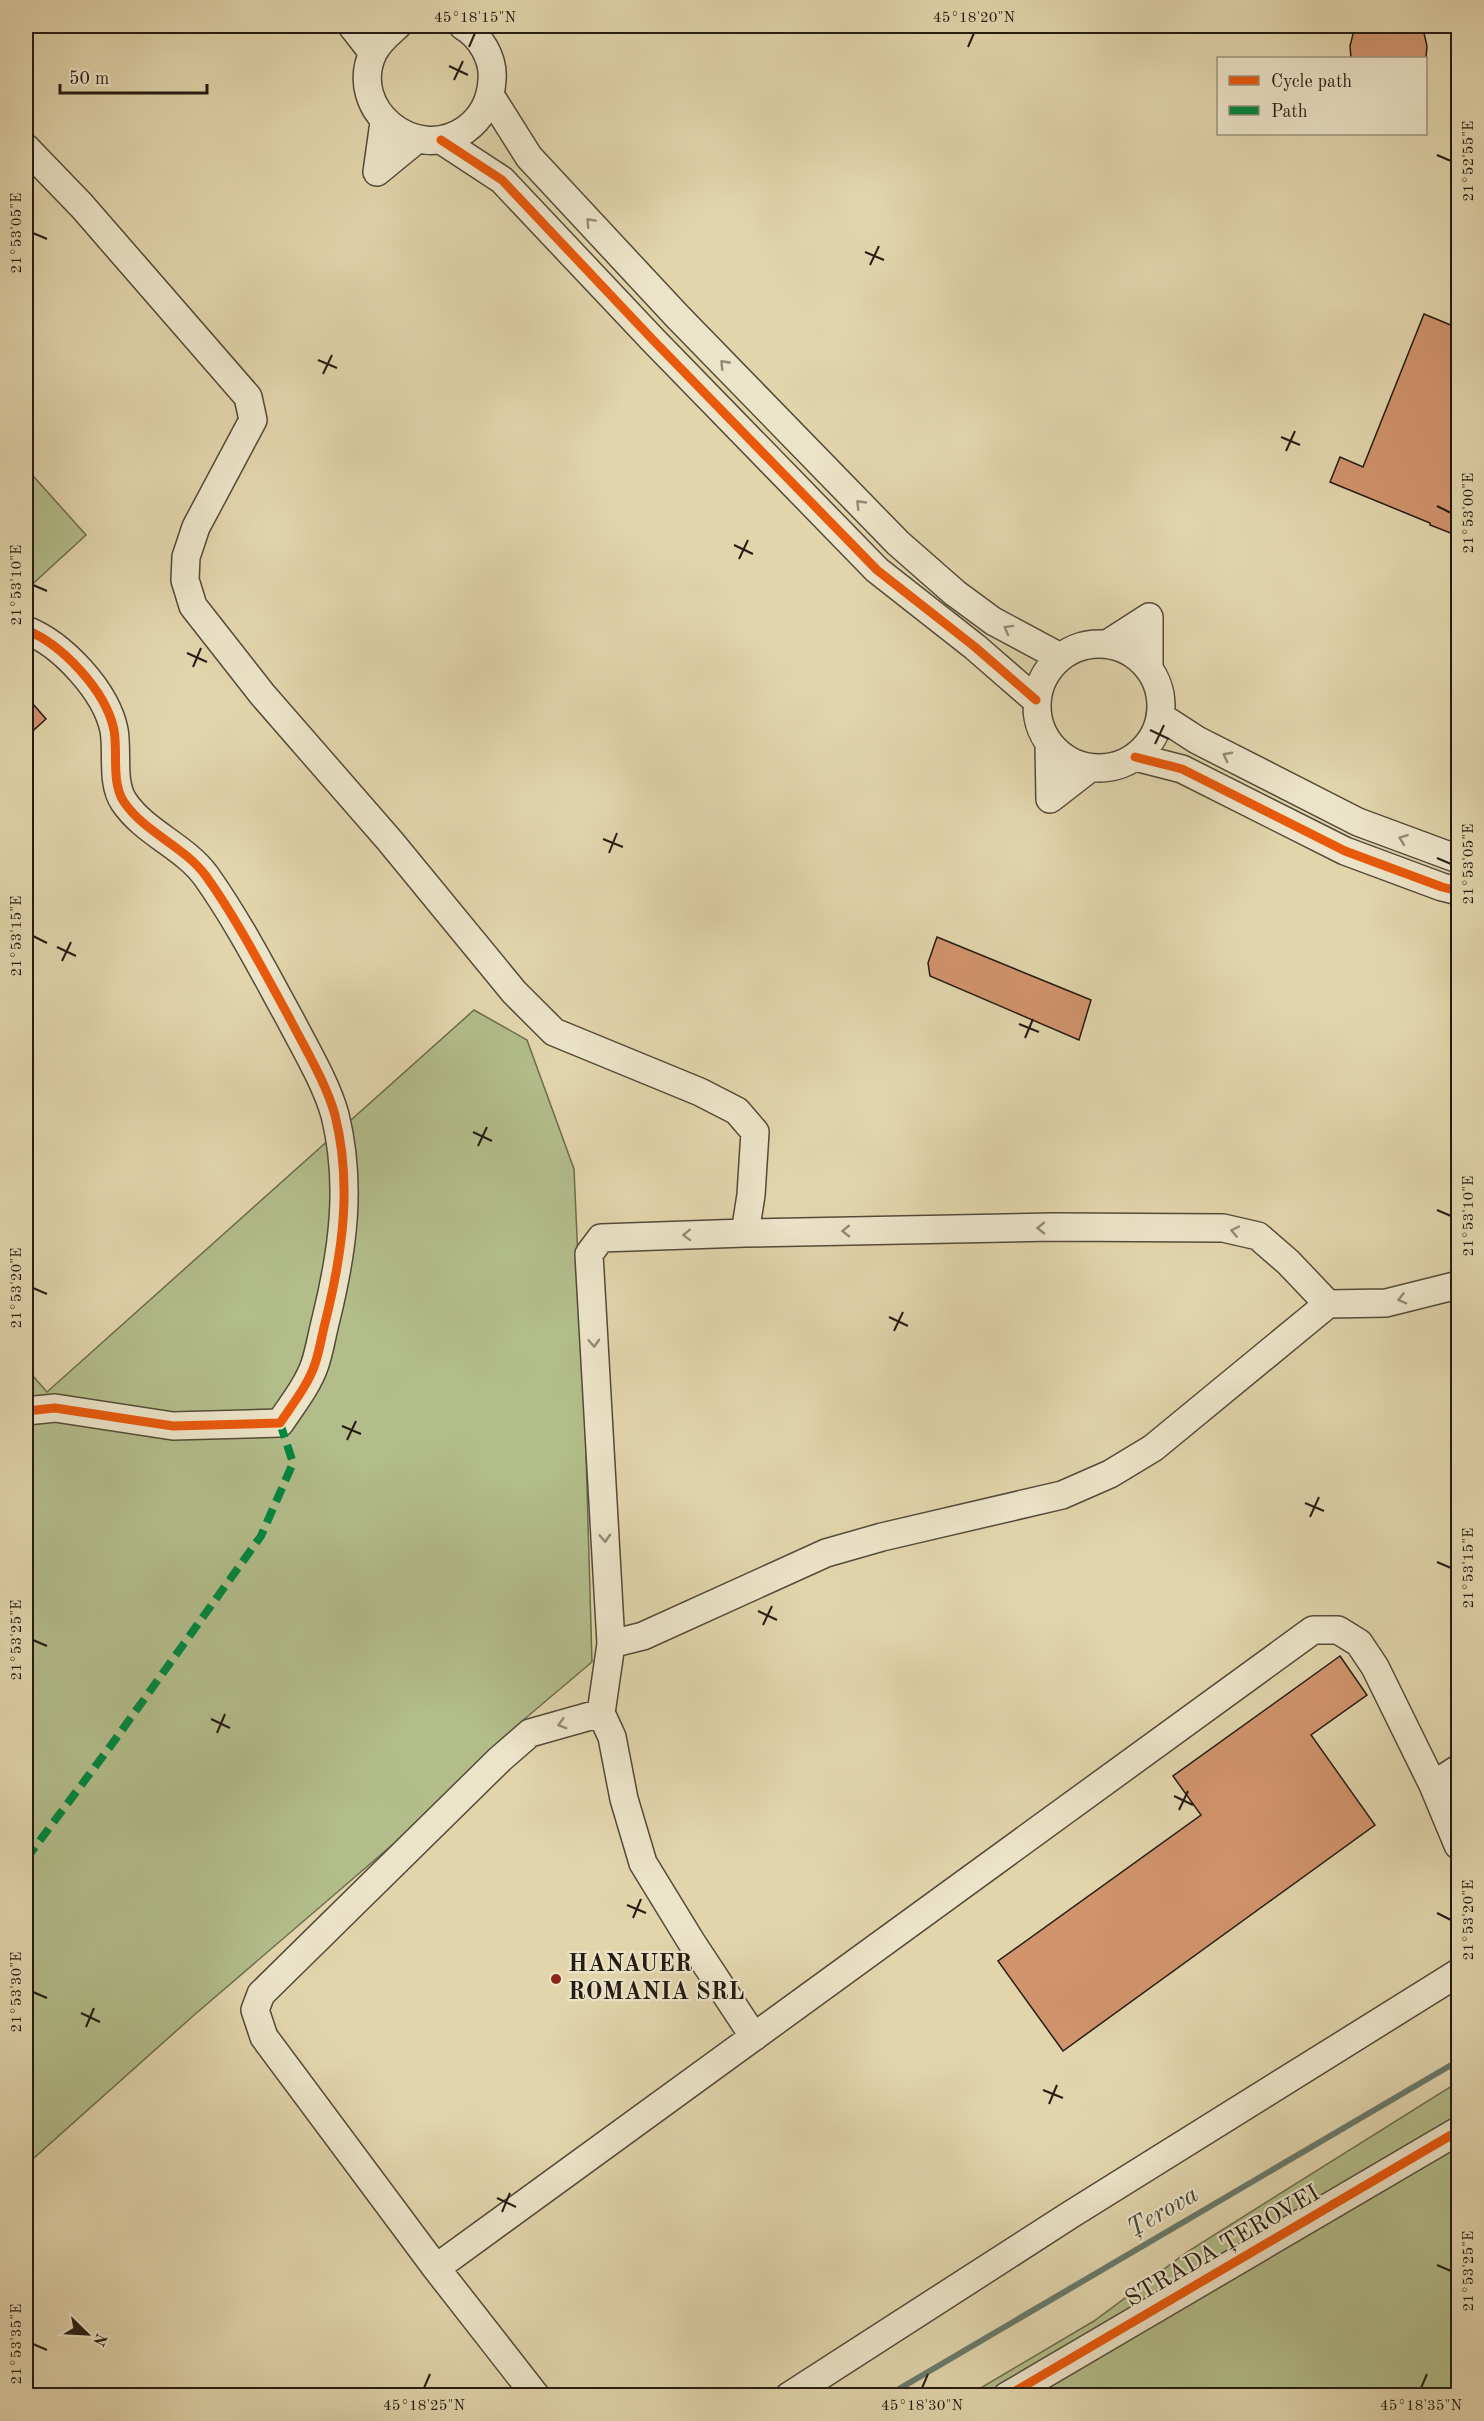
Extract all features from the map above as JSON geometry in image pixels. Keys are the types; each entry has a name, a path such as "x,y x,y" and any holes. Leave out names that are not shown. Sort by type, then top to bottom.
{"street":[{"path":"352,26 373,53"},
{"path":"397,26 383,37 373,53 368,71 368,89 374,107 384,122 399,133 428,140 502,180 726,416 877,570 975,647 1036,700"},
{"path":"384,122 377,172 428,140 458,135 472,125 483,111 490,95 493,76 489,58 475,31"},
{"path":"490,95 529,157 633,255 898,543 993,621 1060,657"},
{"path":"26,148 82,206 248,397 253,420 196,527 186,557 185,580 193,606 262,694 390,841 514,992 554,1032 700,1092 737,1111 755,1132 751,1194 745,1233"},
{"path":"1107,644 1149,617 1149,668"},
{"path":"26,630 72,660 98,693 114,728 118,784 123,801 151,830 183,853 204,874 246,938 310,1056 334,1112 344,1160 345,1206 339,1269 315,1365 280,1423 173,1426 55,1408 26,1411"},
{"path":"1107,644 1123,648 1137,656 1149,668 1157,683 1161,699 1161,716 1156,731 1135,757 1122,764 1106,768 1090,768 1075,764 1061,756 1049,745 1041,732 1036,700 1040,684 1048,669 1060,657 1082,646 1107,644"},
{"path":"1161,716 1211,747 1358,822 1458,859"},
{"path":"1049,745 1050,799 1090,768"},
{"path":"1135,757 1182,769 1228,800 1345,850 1458,891"},
{"path":"754,2037 692,1944 644,1863 624,1799 612,1737 600,1713 611,1644 589,1254 601,1238 1054,1227 1223,1228 1258,1236 1288,1262 1328,1304"},
{"path":"611,1644 643,1636 826,1552 1062,1495 1110,1474 1153,1448 1328,1304 1386,1303 1458,1285"},
{"path":"436,2268 1313,1630 1338,1629 1359,1643 1375,1666 1433,1785 1458,1845"},
{"path":"536,2396 436,2268 264,2037 255,2010 261,1994 530,1733 600,1713"},
{"path":"1433,1785 1458,1769"},
{"path":"789,2396 1458,1972"},
{"name":"STRADA ȚEROVEI","path":"1007,2396 1458,2132"}],"green space":[{"path":"26,468 86,535 26,590"},
{"path":"474,1010 527,1040 574,1169 585,1417 592,1662 521,1722 398,1840 193,2016 26,2165 26,1368 47,1392"},
{"path":"1458,2082 1458,2395 967,2396 1094,2321 1187,2252"}],"building":[{"path":"1359,26 1419,26 1424,33 1427,46 1426,57 1351,57 1350,46 1353,34"},
{"path":"1424,314 1458,328 1458,536 1330,482 1340,457 1363,467"},
{"path":"26,696 46,719 26,737"},
{"path":"937,937 1091,1000 1079,1040 930,976 928,963"},
{"path":"1340,1656 1367,1695 1311,1735 1375,1825 1063,2051 998,1961 1201,1815 1173,1776"}],"waterway":[{"name":"Țerova","path":"887,2396 1458,2061"}],"marked path":[{"path":"26,1859 112,1744 261,1536 293,1463 280,1423"}],"cycle path":[{"path":"441,140 502,180 653,340 877,570 975,647 1036,700"},
{"path":"26,630 54,646 92,685 102,700 114,730 116,777 124,802 143,822 197,865 218,893 250,946 321,1078 331,1103 340,1141 344,1192 337,1268 317,1358 304,1387 280,1423 173,1426 55,1408 26,1411"},
{"path":"1135,757 1182,769 1345,851 1458,891"},
{"path":"1007,2396 1458,2131"}],"place":[{"name":"HANAUER ROMANIA SRL","path":"556,1979"}]}
